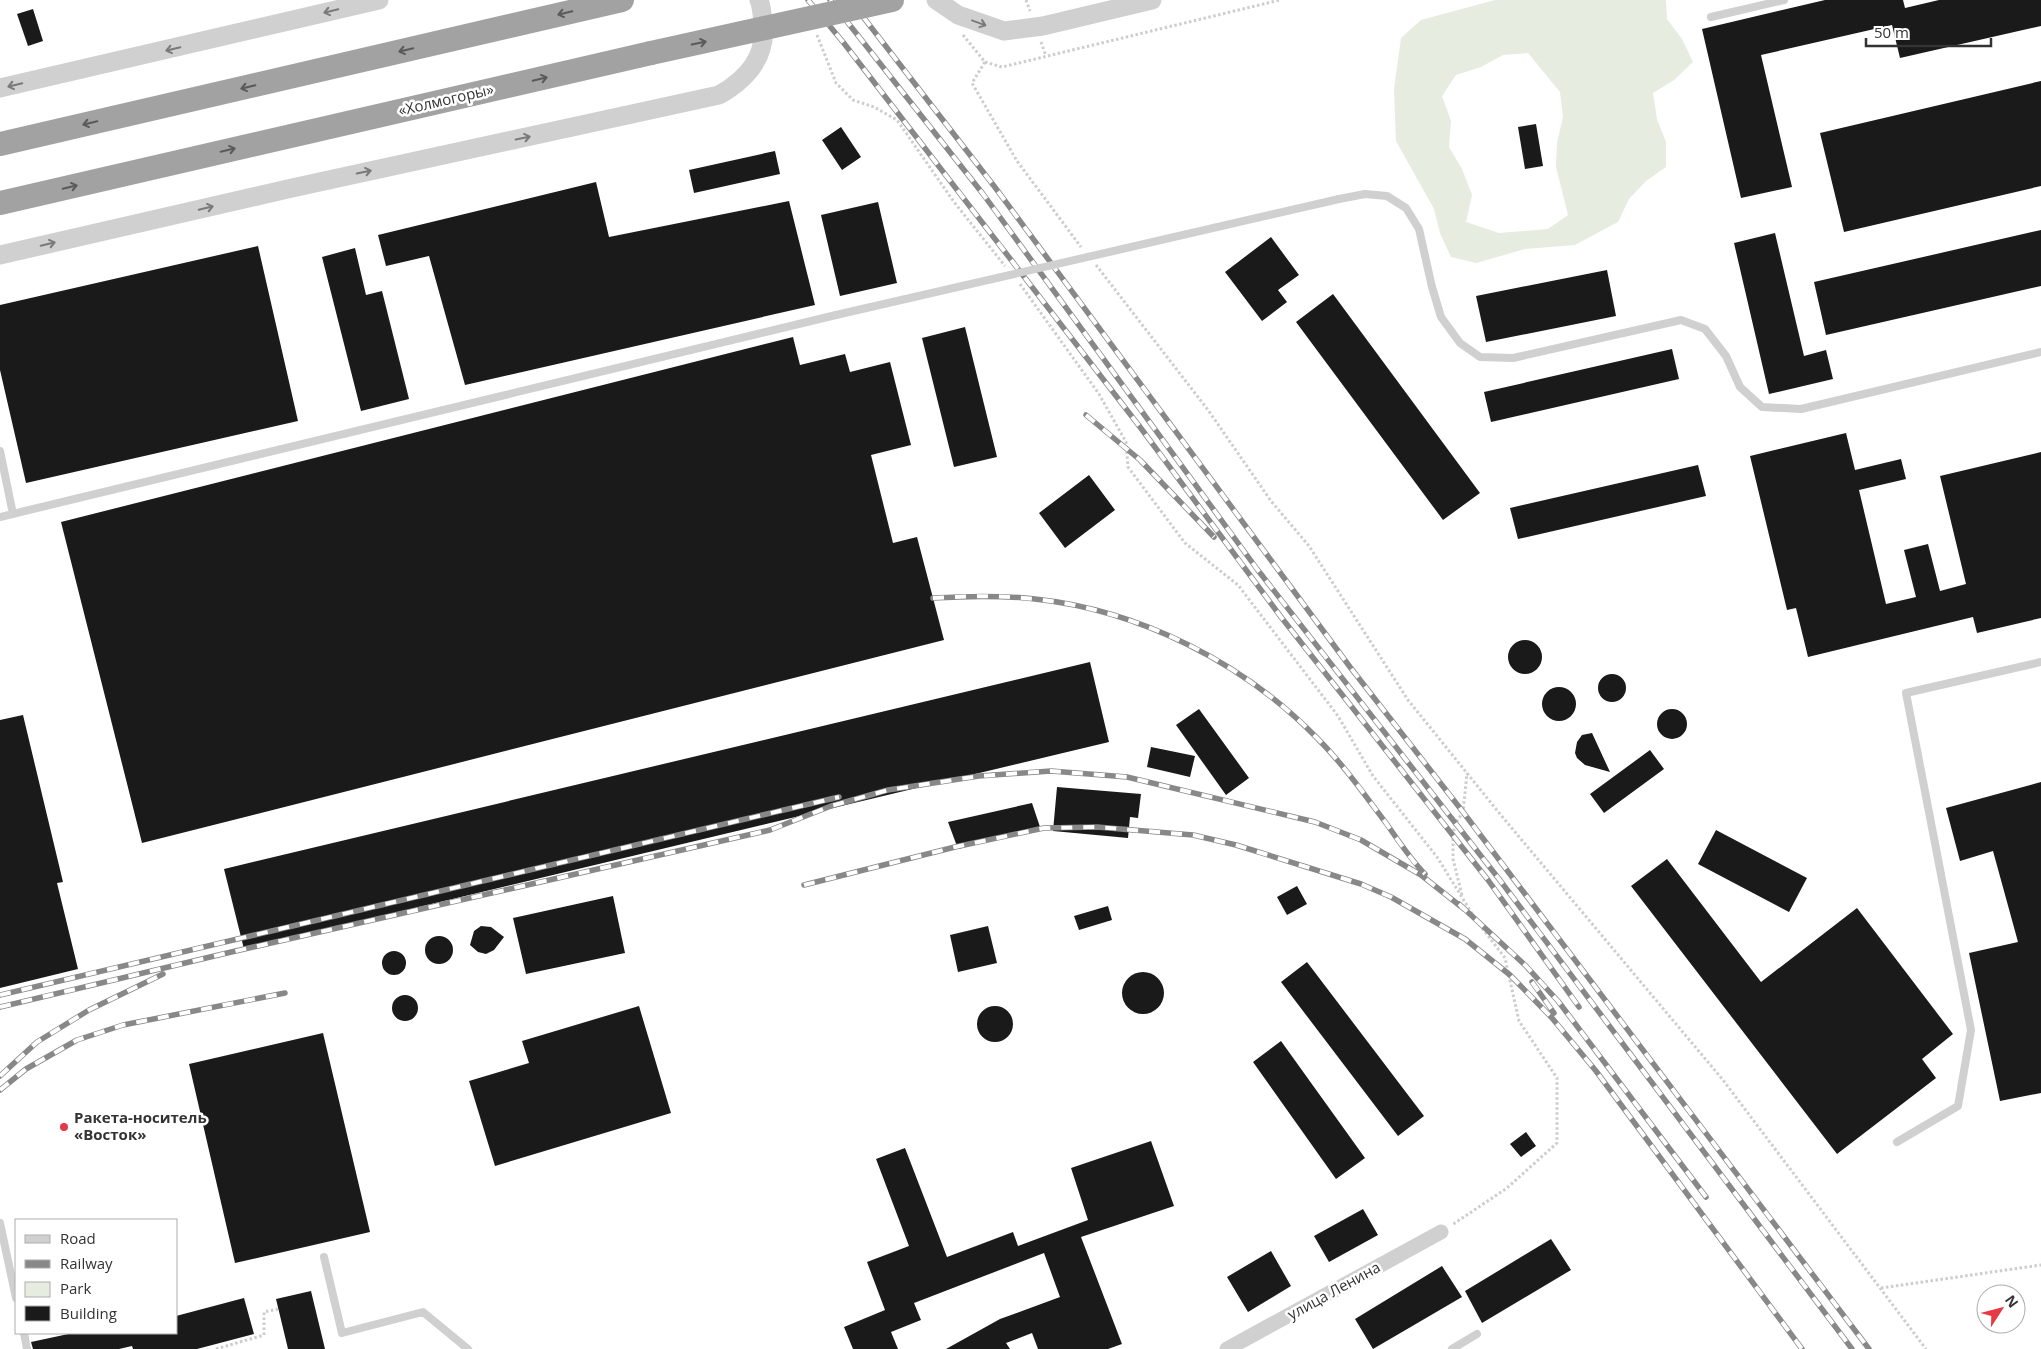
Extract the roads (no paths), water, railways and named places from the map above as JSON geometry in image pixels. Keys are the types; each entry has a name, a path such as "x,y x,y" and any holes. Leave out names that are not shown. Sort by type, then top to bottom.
{"highway":[{"name":"«Холмогоры»","path":"0,203 651,53 892,0"},
{"path":"0,144 617,1"}],"street":[{"path":"0,88 379,0"},
{"path":"0,255 292,188 719,95 736,85 752,69 761,52 764,30 759,0"},
{"path":"936,0 958,15 1004,32 1042,26 1152,0"},
{"name":"улица Ленина","path":"1227,1349 1441,1232"}],"lane":[{"path":"1712,17 1784,0"},
{"path":"0,517 836,315 1365,194 1387,196 1406,208 1419,229 1441,317 1460,343 1480,357 1513,358 1681,320 1704,329 1726,356 1740,387 1762,407 1801,409 2041,352"},
{"path":"0,451 13,514"},
{"path":"1897,1142 1958,1106 1971,1030 1906,693 2041,662"},
{"path":"0,1223 15,1293"},
{"path":"324,1257 342,1334 423,1312 468,1349"},
{"path":"24,1334 27,1349"},
{"path":"1452,1349 1476,1334"}],"railway":[{"path":"808,0 843,42 1140,427 1281,617 1488,880 1579,1007"},
{"path":"830,0 983,194 1257,569 1499,879 1852,1349"},
{"path":"850,0 994,186 1350,667 1463,812 1869,1349"},
{"path":"1086,415 1140,460 1214,537"},
{"path":"933,598 1009,597 1074,605 1113,615 1151,628 1188,644 1257,686 1317,738 1353,779 1409,856 1425,874"},
{"path":"0,1007 227,953 770,830 831,806 888,790 979,776 1051,771 1127,777 1315,822 1361,840 1421,875 1464,909"},
{"path":"0,995 839,797"},
{"path":"804,885 955,847 1044,828 1097,827 1193,835 1236,845 1361,884 1391,897 1465,939 1510,975 1552,1018 1596,1071 1802,1349"},
{"path":"1459,904 1526,966 1558,1001 1706,1197"},
{"path":"0,1076 37,1042 89,1010 163,974"},
{"path":"1532,982 1554,1013"},
{"path":"0,1090 26,1069 77,1040 123,1025 285,993"}],"place":[{"name":"Ракета-носитель «Восток»","path":"64,1127"}]}
